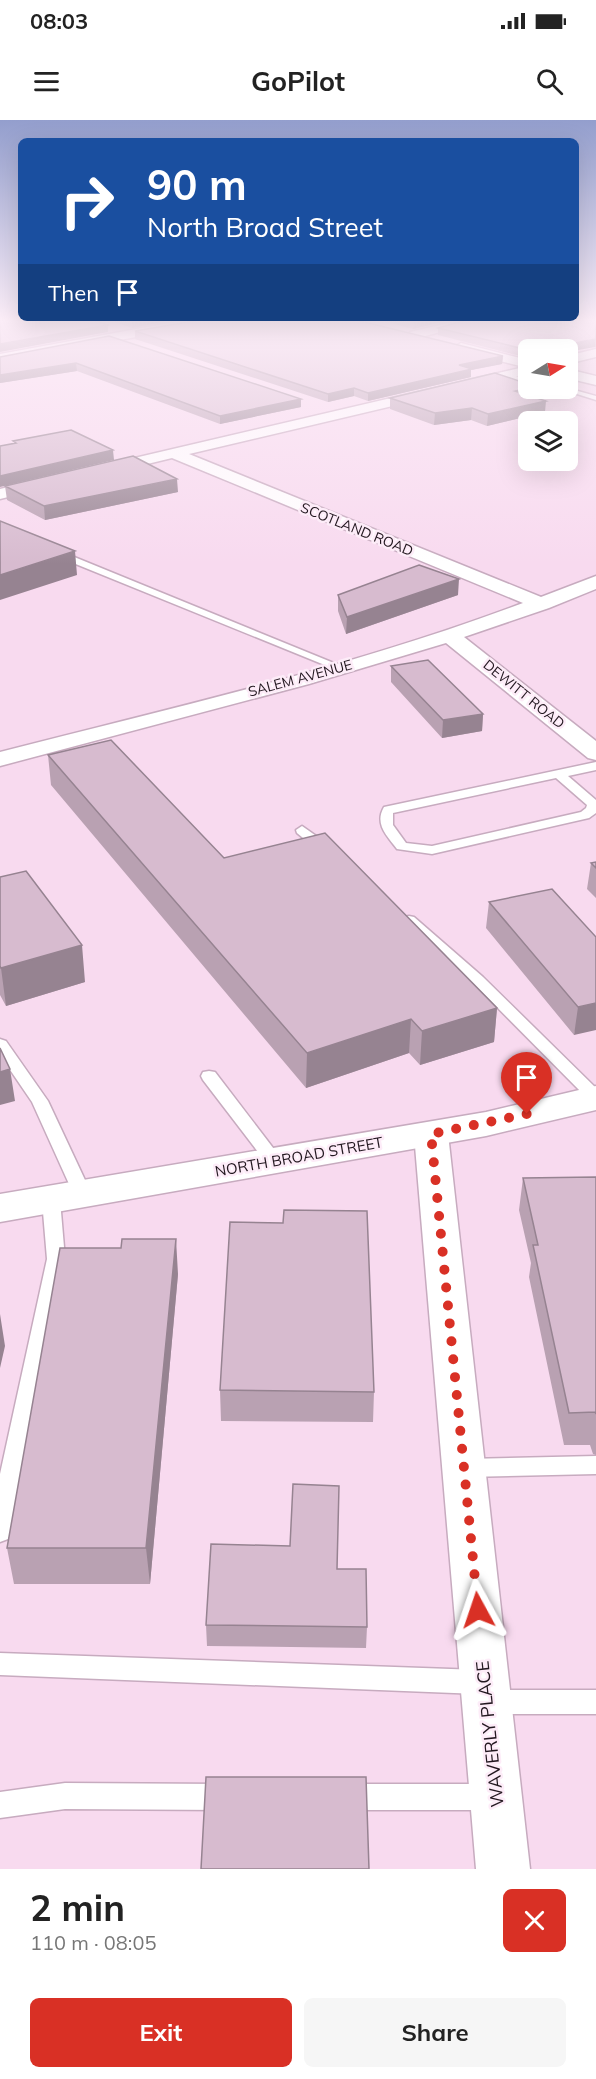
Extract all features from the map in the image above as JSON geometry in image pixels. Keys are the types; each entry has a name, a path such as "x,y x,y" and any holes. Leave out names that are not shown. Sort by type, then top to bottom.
{"main road":[{"name":"NORTH BROAD STREET","path":"0,1208 486,1124 596,1098"}],"street":[{"path":"89,473 393,401"},
{"path":"318,406 340,413"},
{"name":"SCOTLAND ROAD","path":"172,453 542,604"},
{"path":"0,494 66,478"},
{"name":"SALEM AVENUE","path":"0,759 451,637 596,582"},
{"name":"DEWITT ROAD","path":"451,637 596,753"},
{"name":"WAVERLY PLACE","path":"431,1134 503,1869"}],"lane":[{"path":"45,548 341,668"},
{"path":"559,774 593,804 592,810 585,815 432,850 402,846 385,824 385,815 388,810 596,766"},
{"path":"302,830 335,856"},
{"path":"397,910 478,980 596,1098"},
{"path":"0,1044 40,1101 67,1197 0,1532"},
{"path":"209,1076 274,1161"},
{"path":"464,1468 596,1465"},
{"path":"0,1664 486,1692 596,1702"},
{"path":"0,1805 65,1796 244,1797"},
{"path":"326,1797 496,1797"}],"building":[{"path":"178,401 293,401 220,416"},
{"path":"398,401 546,401 488,414 472,408 435,413"},
{"path":"71,430 113,450 0,476 0,446 16,443 13,441"},
{"path":"133,456 177,479 44,506 5,486"},
{"path":"0,521 75,551 0,575"},
{"path":"419,565 459,579 347,617 338,595"},
{"path":"428,660 483,714 443,720 391,666"},
{"path":"111,740 224,858 325,833 497,1008 422,1031 411,1019 307,1053 48,755"},
{"path":"26,871 82,945 1,968 0,877"},
{"path":"552,889 596,937 596,1003 578,1007 489,902"},
{"path":"0,1048 10,1069 0,1072"},
{"path":"596,1177 596,1414 595,1412 569,1413 533,1245 538,1245 523,1178"},
{"path":"284,1210 367,1211 374,1392 220,1390 230,1222 283,1223"},
{"path":"122,1239 176,1239 146,1548 7,1548 60,1248 121,1248"},
{"path":"293,1484 339,1486 337,1569 366,1569 367,1627 206,1625 211,1544 290,1546"},
{"path":"206,1777 366,1777 369,1869 201,1869"}],"route":[{"path":"478,1610 431,1134 527,1114"}]}
